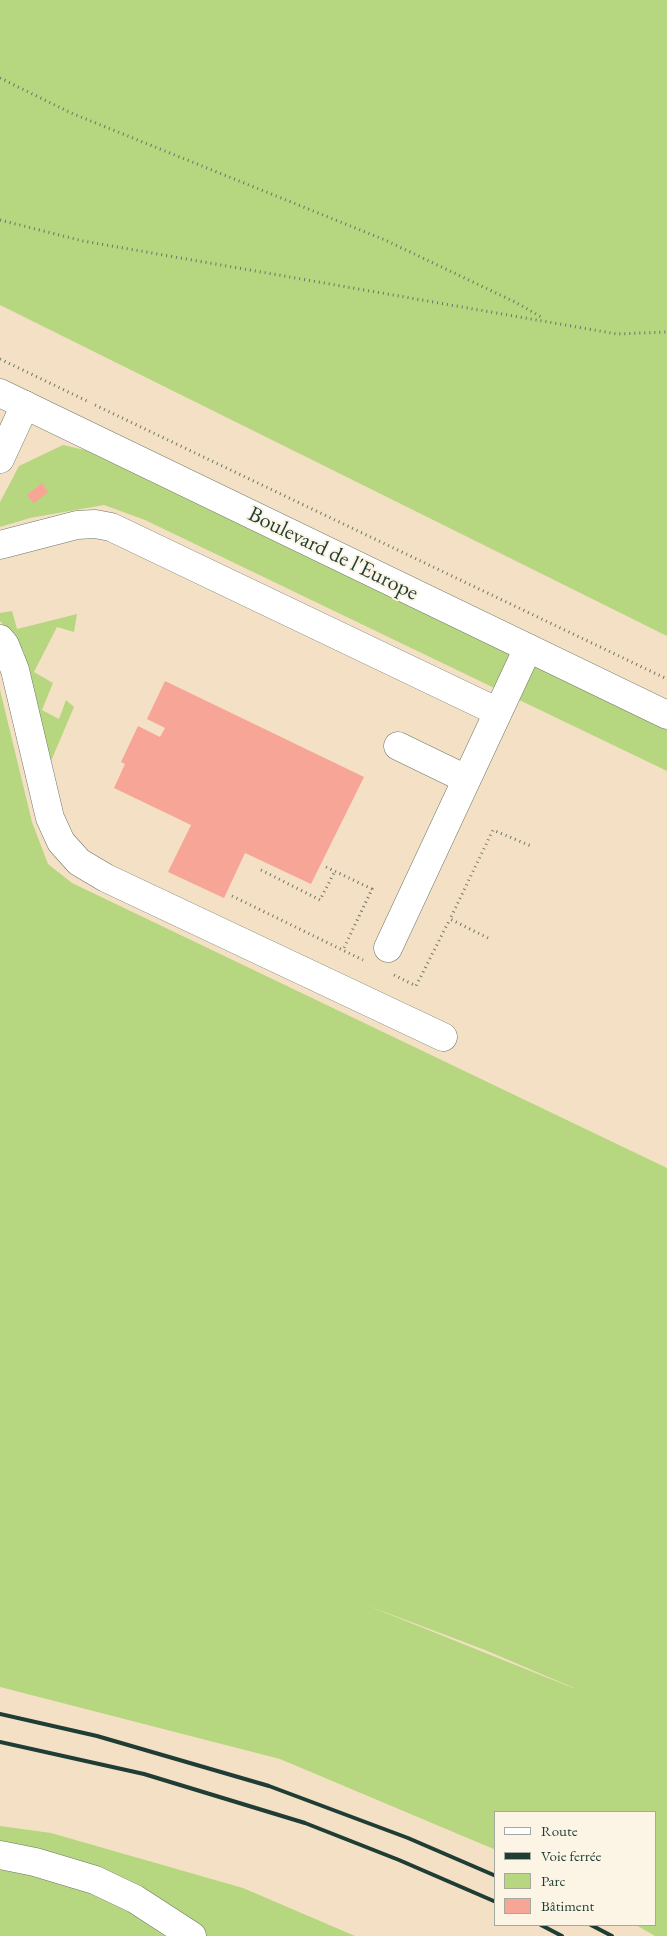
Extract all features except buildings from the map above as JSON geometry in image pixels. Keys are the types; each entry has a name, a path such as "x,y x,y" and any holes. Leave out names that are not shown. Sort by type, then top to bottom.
{"main road":[{"name":"Boulevard de l'Europe","path":"0,393 667,715"},
{"path":"0,458 25,405"},
{"path":"0,544 77,525 95,524 111,527 498,712"},
{"path":"0,639 11,658 19,684 50,818 61,842 79,862 106,878 443,1037"},
{"path":"382,961 528,648"},
{"path":"398,746 466,779"},
{"path":"0,1855 35,1862 95,1880 135,1899 192,1936"}],"path":[{"path":"0,78 71,113 385,240 517,303 547,320"},
{"path":"0,220 83,241 547,320 616,334 667,332"},
{"path":"0,359 667,679"},
{"path":"232,896 343,950 382,961 416,986 493,830 531,846"},
{"path":"326,867 372,889 343,950"},
{"path":"261,870 320,900 335,871"},
{"path":"450,919 488,938"}],"green space":[{"path":"0,0 667,0 667,636 0,305"},
{"path":"63,445 89,451 667,730 667,771 145,520 104,505 30,518 0,527 0,502 19,466"},
{"path":"12,611 17,629 77,614 74,632 57,627 34,672 53,683 42,710 59,719 66,700 74,707 48,768 24,652 0,621 0,613"},
{"path":"0,690 32,822 48,864 72,883 667,1168 667,1936 655,1936 638,1926 657,1926 657,1811 494,1811 494,1849 280,1759 0,1687","holes":["366,1605 485,1650 574,1688"]},
{"path":"0,1826 51,1833 243,1888 355,1936 0,1936"}],"railway":[{"path":"0,1714 97,1736 269,1786 408,1838 494,1875"},
{"path":"0,1742 144,1774 305,1823 399,1860 494,1901"},
{"path":"543,1926 562,1936"},
{"path":"593,1926 612,1936"}]}
